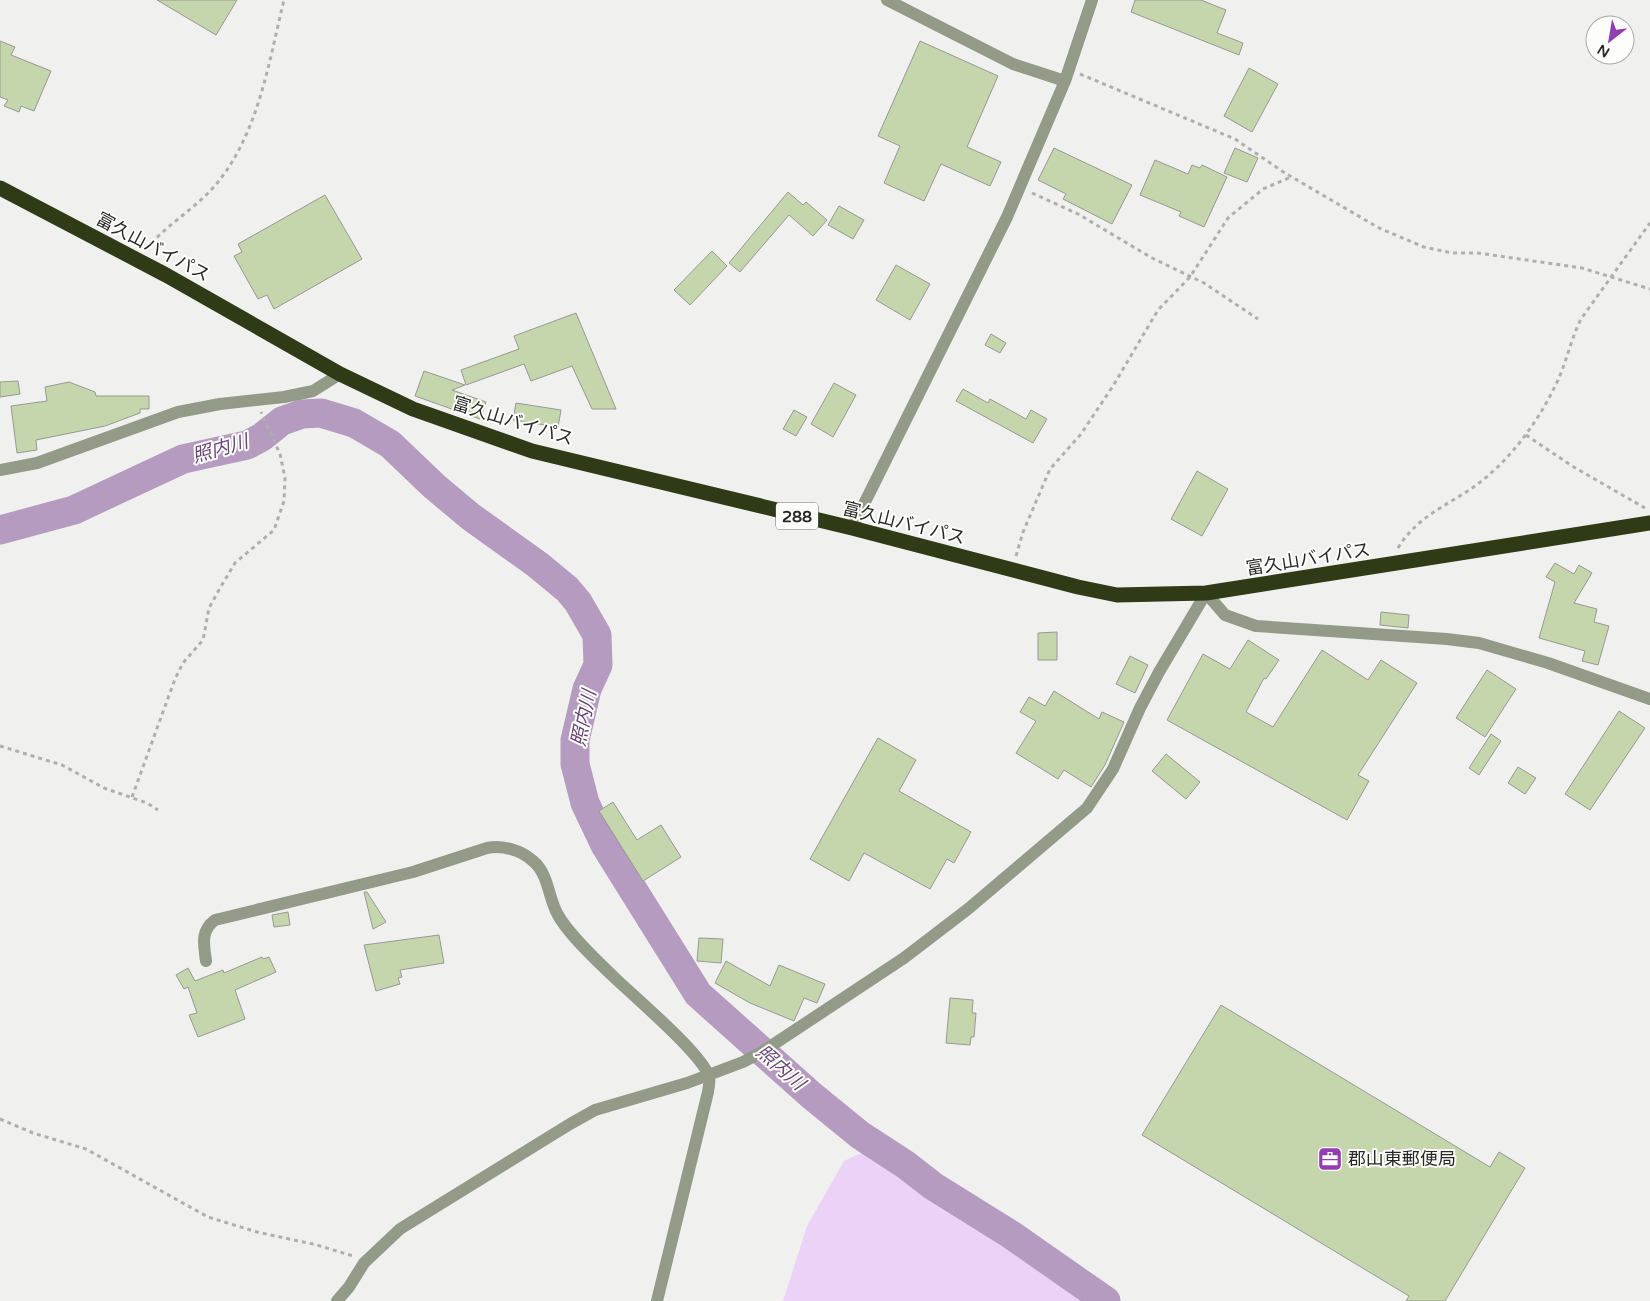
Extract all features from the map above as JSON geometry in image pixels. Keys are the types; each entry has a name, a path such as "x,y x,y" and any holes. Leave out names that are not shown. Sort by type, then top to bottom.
{"highway":[{"name":"富久山バイパス","path":"0,188 137,259 340,374 413,409 532,451 852,528 1117,595 1206,593 1650,523"}],"street":[{"path":"887,0 1013,64 1067,75"},
{"path":"852,528 1021,187 1067,75 1081,38 1092,0"},
{"path":"0,470 36,463 178,412 220,404 284,398 313,391 340,374"},
{"path":"337,1301 349,1287 364,1263 400,1228 595,1110 743,1062 762,1052 904,958 968,910 1087,808 1113,768 1155,679 1206,593 1225,615 1256,626 1447,639 1480,644 1540,661 1650,699"},
{"path":"206,961 203,940 208,925 214,920 413,872 496,846 525,854 535,862 543,873 552,904 562,922 617,980 702,1063 708,1074 708,1092 657,1301"}],"path":[{"path":"137,259 154,239 202,200 219,181 239,151 256,110 284,0"},
{"path":"1067,75 1218,131 1241,143 1291,176 1379,228 1424,247 1452,253 1478,253 1582,268 1650,289"},
{"path":"1013,570 1023,532 1050,469 1081,434 1114,386 1158,310 1190,277 1228,218 1263,189 1291,176"},
{"path":"1021,187 1078,214 1152,258 1204,283 1258,319"},
{"path":"1393,565 1394,554 1399,545 1418,522 1483,480 1526,435 1558,379 1573,335 1581,319 1596,295 1614,277 1632,246 1650,223"},
{"path":"132,797 175,679 182,664 203,640 209,608 235,563 274,530 284,501 285,478 280,454 261,411"},
{"path":"1526,435 1572,466 1650,511"},
{"path":"0,746 62,765 104,788 132,797 158,810"},
{"path":"0,1119 33,1133 86,1149 208,1217 257,1232 343,1251 364,1263"}],"shaded area":[{"path":"872,1148 969,1221 1087,1301 783,1301 807,1226 844,1161"}],"building":[{"path":"157,0 237,0 216,35"},
{"path":"1135,0 1201,0 1226,10 1217,33 1243,43 1239,55 1131,12"},
{"path":"0,41 15,47 11,55 51,71 34,111 21,106 19,112 4,106 8,100 0,97"},
{"path":"920,41 998,76 967,147 1001,162 990,186 941,164 924,201 884,183 900,146 878,136"},
{"path":"1249,68 1278,84 1252,132 1224,116"},
{"path":"1054,148 1132,185 1112,224 1063,199 1066,194 1038,180"},
{"path":"1235,148 1258,158 1247,182 1224,173"},
{"path":"1155,160 1188,174 1192,165 1200,168 1202,165 1227,177 1204,227 1179,216 1181,212 1140,195"},
{"path":"788,192 803,205 806,202 827,220 813,236 789,215 740,272 729,263"},
{"path":"325,195 362,259 274,309 267,295 258,299 234,256 242,252 238,244"},
{"path":"839,206 864,220 853,239 828,225"},
{"path":"712,251 727,266 690,305 674,290"},
{"path":"896,265 930,284 910,320 876,300"},
{"path":"576,313 616,409 592,409 572,366 531,381 524,364 466,385 461,370 519,349 514,336"},
{"path":"991,334 1006,343 1000,353 985,345"},
{"path":"424,371 465,385 452,390 486,402 480,419 415,396"},
{"path":"18,381 20,394 0,397 0,382"},
{"path":"69,382 95,392 96,396 149,396 149,409 140,409 140,413 105,426 36,440 37,450 17,453 11,406 47,401 45,387"},
{"path":"834,383 856,395 833,437 811,424"},
{"path":"963,389 988,403 990,399 1026,419 1031,410 1047,419 1033,443 956,401"},
{"path":"516,403 561,410 558,427 513,420"},
{"path":"794,410 807,417 796,436 783,429"},
{"path":"1197,471 1228,489 1202,536 1171,519"},
{"path":"1555,563 1574,574 1579,565 1592,573 1574,603 1597,609 1594,622 1609,626 1598,665 1582,661 1585,651 1539,638 1555,582 1546,577"},
{"path":"1381,612 1409,615 1408,628 1380,625"},
{"path":"1057,632 1057,660 1038,660 1038,633"},
{"path":"1248,640 1279,660 1266,679 1264,678 1246,712 1273,727 1322,650 1368,680 1381,660 1417,683 1358,775 1369,781 1347,820 1167,720 1203,654 1230,669"},
{"path":"1130,656 1148,665 1135,693 1116,684"},
{"path":"1487,670 1516,689 1485,737 1456,718"},
{"path":"1054,691 1099,719 1102,712 1124,722 1105,765 1091,787 1064,770 1058,779 1016,753 1036,721 1020,712 1029,697 1045,706"},
{"path":"1619,711 1645,728 1590,810 1565,794"},
{"path":"1491,734 1501,741 1479,775 1469,768"},
{"path":"878,738 916,760 899,791 971,832 954,863 947,859 930,889 864,853 849,881 810,859"},
{"path":"1166,754 1200,782 1186,799 1152,771"},
{"path":"1518,767 1536,778 1525,794 1508,783"},
{"path":"613,802 637,840 661,825 681,857 643,881 599,811"},
{"path":"364,892 367,892 386,922 373,929"},
{"path":"288,912 290,925 274,927 272,915"},
{"path":"439,935 444,963 400,970 402,977 398,978 400,984 376,991 364,945"},
{"path":"699,938 723,939 721,963 697,961"},
{"path":"262,957 263,959 269,957 276,972 235,990 245,1019 198,1037 189,1015 197,1013 188,987 184,989 176,975 188,968 195,981 223,970 224,973"},
{"path":"726,961 770,986 779,965 825,984 817,1003 804,998 794,1021 750,1003 715,983"},
{"path":"950,998 973,1000 972,1013 976,1013 974,1037 971,1037 970,1045 946,1043"},
{"name":"郡山東郵便局","path":"1221,1005 1490,1167 1499,1152 1525,1168 1445,1301 1406,1301 1409,1296 1142,1135"}],"waterway":[{"name":"照内川","path":"0,530 74,510 183,459 247,445 262,437 282,421 302,414 321,413 354,423 390,444 434,486 471,517 538,565 567,589 578,602 597,635 598,665 587,689 575,740 575,764 585,803 605,845 698,994 811,1095 860,1135 906,1165 933,1186 1010,1234 1106,1301"}],"place":[{"name":"郡山東郵便局","path":"1330,1159"}]}
